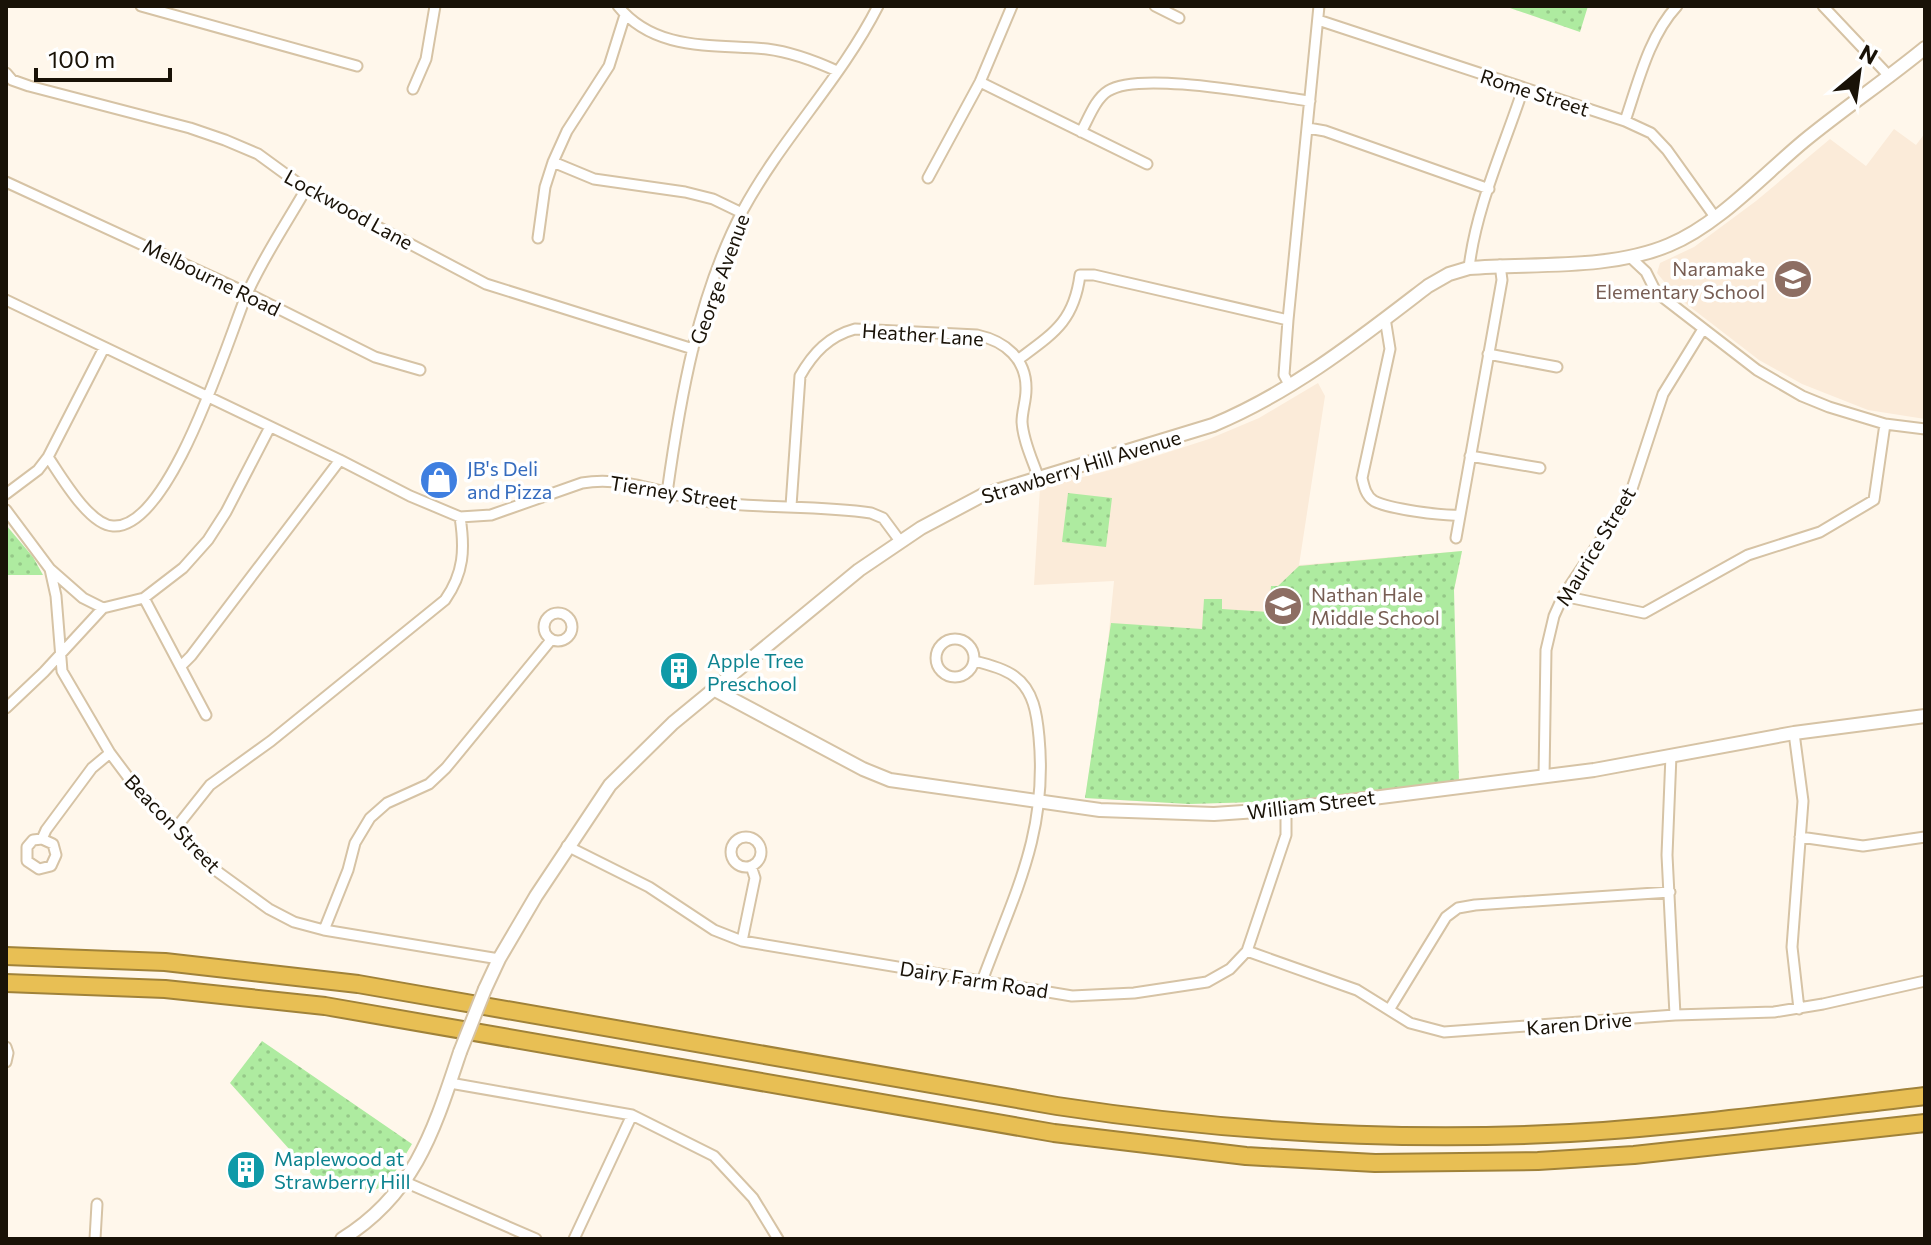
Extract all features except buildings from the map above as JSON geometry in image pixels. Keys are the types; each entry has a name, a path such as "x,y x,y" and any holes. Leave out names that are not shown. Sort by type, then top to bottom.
{"highway":[{"path":"6,956 176,963 358,984 1057,1106 1153,1120 1259,1130 1409,1137 1570,1133 1699,1122 1925,1096"},
{"path":"6,983 165,989 325,1006 1054,1133 1182,1150 1268,1157 1418,1163 1570,1160 1925,1123"}],"main road":[{"name":"Strawberry Hill Avenue","path":"342,1239 378,1213 405,1182 423,1152 499,959 567,846 610,785 673,723 859,570 900,541 983,495 1213,425 1247,410 1308,376 1428,286 1449,274 1469,268 1500,265 1603,261 1630,257 1669,245 1715,217 1806,139 1925,48"},
{"name":"William Street","path":"715,690 863,769 890,780 1038,802 1158,813 1214,814 1286,809 1544,777 1794,733 1925,716"}],"street":[{"path":"141,6 357,66"},
{"path":"413,89 426,59 435,6"},
{"path":"618,6 644,29 686,44 770,50 813,60 837,71"},
{"name":"George Avenue","path":"667,493 682,393 693,349 711,289 742,213 787,141 865,33 878,6"},
{"path":"928,178 980,82 1012,6"},
{"path":"1155,6 1179,18"},
{"path":"1290,386 1284,375 1288,320 1319,6"},
{"path":"1625,121 1653,45 1667,17 1677,6"},
{"path":"1823,6 1890,77"},
{"path":"538,238 545,187 553,162 567,131 609,66 625,15"},
{"name":"Rome Street","path":"1318,20 1625,121 1651,133 1667,150 1715,217"},
{"name":"Lockwood Lane","path":"6,73 12,80 29,86 225,140 258,154 306,189 486,284 693,349"},
{"path":"980,82 1147,164"},
{"path":"1081,132 1101,97 1118,86 1195,86 1310,101"},
{"path":"1469,268 1489,189 1523,89"},
{"path":"1308,128 1325,131 1489,189"},
{"path":"553,162 594,179 713,199 742,213"},
{"name":"Melbourne Road","path":"6,182 247,293 375,357 420,370"},
{"path":"48,457 93,519 105,525 127,524 146,511 173,471 208,397 247,293 306,189"},
{"path":"1630,257 1646,272 1656,292 1757,370 1802,396 1885,424 1925,429"},
{"path":"1456,538 1502,280 1500,265"},
{"path":"1038,476 1023,427 1026,387 1019,359 1068,317 1076,298 1080,275 1094,275 1288,320"},
{"name":"Tierney Street","path":"6,300 410,496 460,517 491,515 597,480 623,482 709,502 871,513 883,518 900,541"},
{"path":"1385,318 1390,349 1362,478 1366,493 1374,501 1444,516 1459,515"},
{"name":"Heather Lane","path":"791,506 800,376 809,359 839,333 855,329 977,335 993,339 1019,359"},
{"name":"Maurice Street","path":"1544,777 1546,650 1554,616 1563,596 1629,498 1663,394 1703,329"},
{"path":"6,494 38,470 48,457 104,348"},
{"path":"1488,354 1557,367"},
{"path":"1563,596 1644,613 1748,555 1820,532 1874,500 1885,424"},
{"path":"6,708 103,608 144,598 183,568 208,540 226,512 270,427"},
{"path":"1470,456 1540,468"},
{"path":"181,666 340,460"},
{"name":"Beacon Street","path":"6,510 50,569 56,596 62,671 110,753 137,789 218,872 269,909 294,922 324,930 499,959"},
{"path":"175,829 210,785 271,741 445,600 454,587 463,563 464,541 460,517"},
{"path":"50,569 83,598 103,608"},
{"path":"144,598 206,715"},
{"path":"956,639 968,644 974,661 968,672 951,677 937,665 937,653 944,643 956,639"},
{"path":"324,930 348,870 355,843 370,818 387,803 429,784 446,768 551,640"},
{"path":"974,661 1015,677 1030,694 1035,707 1041,765 1033,842 1022,880 982,981"},
{"path":"1794,733 1803,801 1792,947 1799,1009"},
{"path":"42,839 92,768 110,753"},
{"path":"1671,755 1667,855 1675,1015"},
{"path":"1247,951 1286,835 1286,809"},
{"path":"1800,837 1863,846 1925,837"},
{"name":"Dairy Farm Road","path":"567,846 649,887 714,930 742,941 1072,996 1134,993 1207,982 1230,969 1247,951"},
{"path":"742,941 755,878 751,866"},
{"path":"1389,1010 1446,917 1458,908 1670,892"},
{"name":"Karen Drive","path":"1247,951 1357,990 1410,1023 1444,1032 1675,1015 1774,1012 1925,981"},
{"path":"6,1047 6,1062"},
{"path":"450,1083 632,1115 714,1156 753,1198 778,1239"},
{"path":"574,1239 632,1115"},
{"path":"405,1182 536,1239"},
{"path":"95,1239 97,1204"}],"shaded area":[{"name":"Naramake Elementary School","path":"1894,129 1916,145 1925,133 1925,419 1868,410 1802,384 1759,360 1676,296 1657,273 1660,263 1694,247 1756,201 1830,139 1866,166"},
{"name":"Nathan Hale Middle School","path":"1318,383 1325,396 1299,565 1462,551 1454,590 1291,801 1189,804 1085,798 1105,671 1114,581 1034,585 1040,488 1122,467 1209,439 1259,418"}],"green space":[{"path":"1504,6 1588,6 1580,32"},
{"path":"1068,493 1112,498 1106,547 1062,542"},
{"path":"6,525 33,557 43,575 6,575"},
{"name":"Nathan Hale Middle School","path":"1462,551 1454,590 1459,782 1291,801 1189,804 1085,798 1111,623 1202,629 1204,599 1222,599 1222,609 1269,612 1271,586 1278,586 1299,566"},
{"path":"262,1041 412,1144 387,1185 371,1191 315,1178 230,1083"}],"place":[{"name":"Naramake Elementary School","path":"1793,279"},
{"name":"JB's Deli and Pizza","path":"439,480"},
{"name":"Nathan Hale Middle School","path":"1283,606"},
{"name":"Apple Tree Preschool","path":"679,671"},
{"name":"Maplewood at Strawberry Hill","path":"246,1170"}]}
